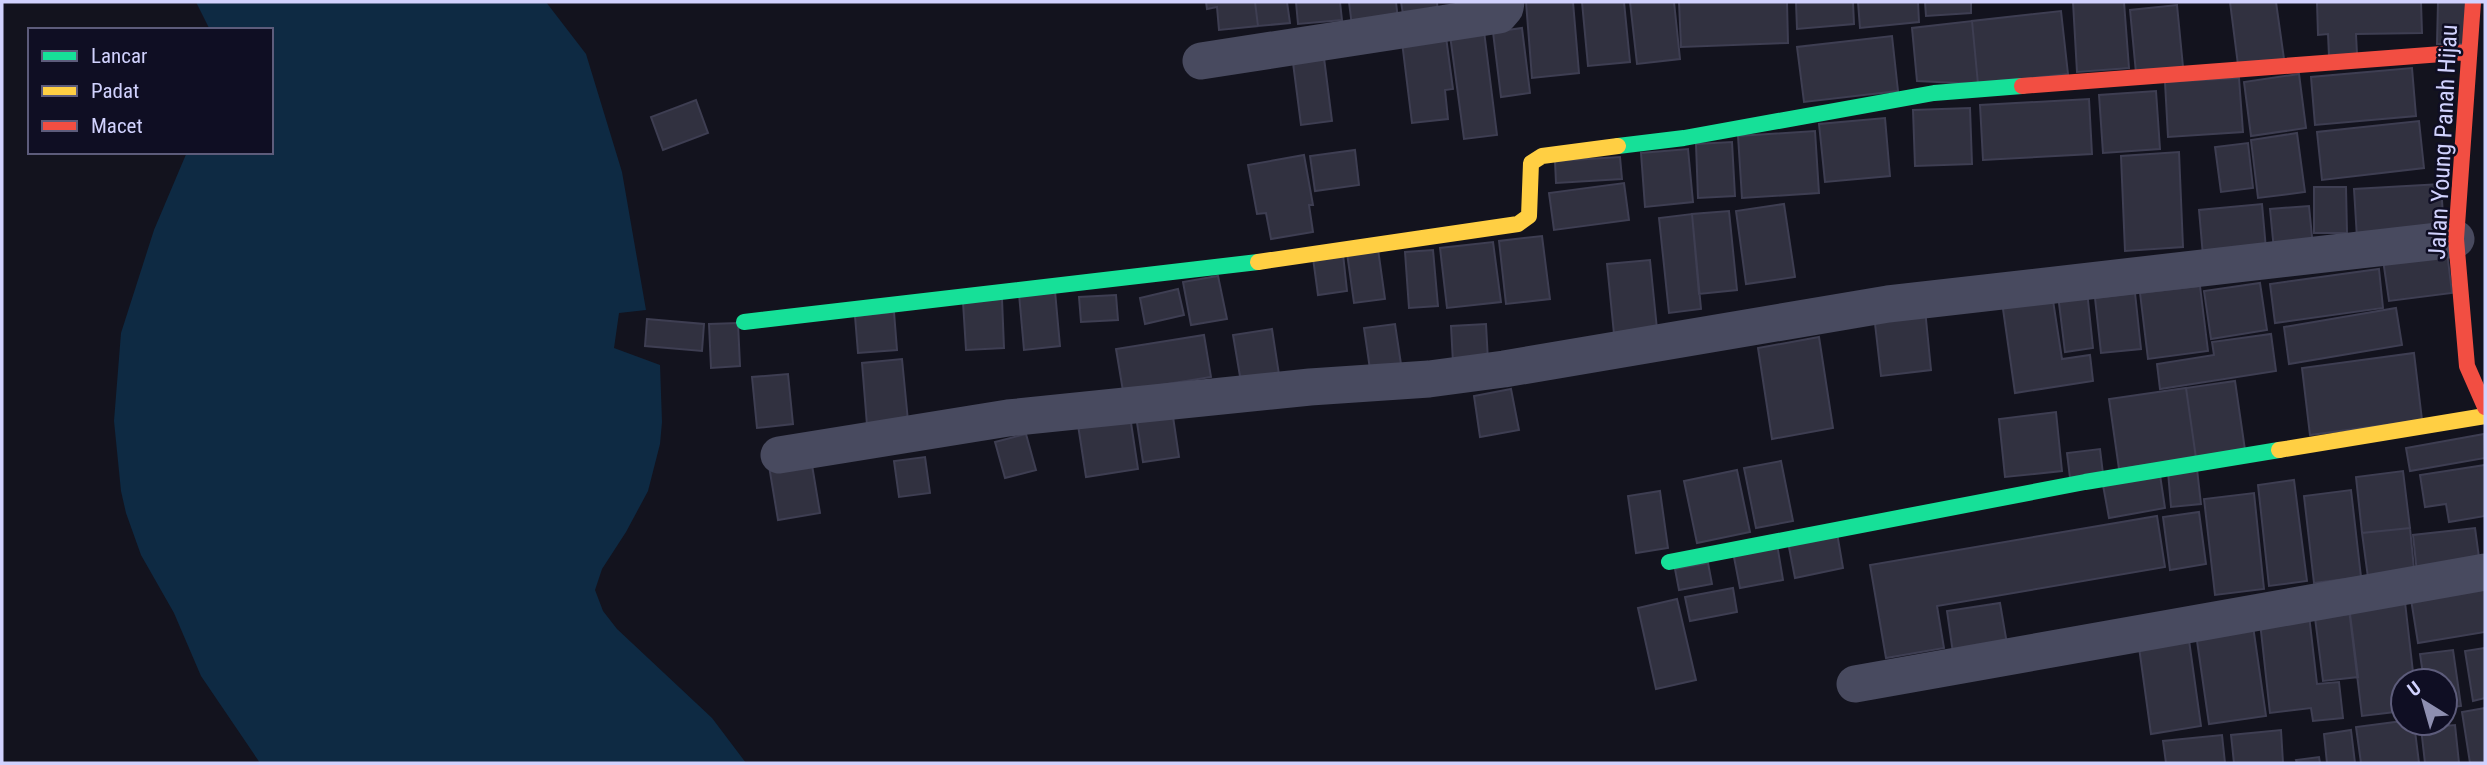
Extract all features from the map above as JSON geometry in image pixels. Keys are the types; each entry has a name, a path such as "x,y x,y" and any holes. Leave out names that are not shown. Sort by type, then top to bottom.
{"street":[{"path":"1200,61 1499,15 1506,2"},
{"name":"Jalan Young Panah Hijau","path":"2473,2 2456,239 2467,366 2485,407"},
{"path":"744,322 1297,258 1518,224 1529,216 1531,163 1542,156 1684,138 1934,93 2468,52"},
{"path":"779,455 1008,418 1310,387 1429,379 1504,369 1888,304 2456,239"},
{"path":"1669,562 2085,482 2485,416"},
{"path":"1855,684 2485,572"}],"water":[{"path":"196,2 546,2 586,54 622,172 646,310 619,313 614,348 660,365 662,422 660,444 648,491 602,569 595,590 603,611 617,629 712,718 746,763 260,763 201,676 174,613 141,555 121,491 114,421 121,333 154,230 186,154 273,154 273,28 209,28"}],"building":[{"path":"1206,2 1255,2 1258,26 1219,30 1217,7 1207,9"},
{"path":"1255,2 1287,2 1290,23 1258,26"},
{"path":"1296,2 1340,2 1342,20 1298,24"},
{"path":"1349,2 1396,2 1398,20 1352,26"},
{"path":"1401,2 1437,2 1438,15 1404,20"},
{"path":"1526,2 1573,2 1579,73 1532,78"},
{"path":"1582,2 1624,2 1630,62 1588,66"},
{"path":"1630,2 1674,2 1680,59 1637,64"},
{"path":"1679,2 1787,2 1788,43 1681,47"},
{"path":"1796,2 1853,2 1854,24 1797,29"},
{"path":"1858,2 1918,2 1919,22 1860,28"},
{"path":"1925,2 1971,2 1971,13 1926,16"},
{"path":"2073,2 2124,2 2129,68 2077,72"},
{"path":"2230,2 2276,2 2284,59 2238,65"},
{"path":"2317,2 2421,2 2422,33 2356,34 2357,54 2329,56 2328,34 2318,35"},
{"path":"2438,2 2466,2 2465,44 2437,44"},
{"path":"2177,5 2183,67 2136,73 2130,10"},
{"path":"2061,11 2068,74 1978,84 1972,21"},
{"path":"1972,21 1978,84 1917,81 1912,28"},
{"path":"1522,28 1530,93 1501,97 1493,32"},
{"path":"1484,31 1497,135 1464,139 1450,35"},
{"path":"1892,36 1898,91 1804,102 1797,47"},
{"path":"1446,37 1453,89 1445,90 1448,119 1412,123 1402,42"},
{"path":"1323,50 1332,121 1301,125 1292,55"},
{"path":"2412,68 2416,116 2315,125 2311,77"},
{"path":"2299,74 2306,128 2251,136 2244,82"},
{"path":"2239,78 2243,132 2168,137 2165,82"},
{"path":"2156,91 2160,149 2103,153 2099,95"},
{"path":"2089,99 2092,154 1983,160 1980,105"},
{"path":"696,100 708,133 663,150 651,117"},
{"path":"1970,108 1972,164 1915,166 1913,110"},
{"path":"1885,118 1890,176 1825,182 1819,124"},
{"path":"2419,121 2424,168 2322,180 2317,132"},
{"path":"1815,131 1819,193 1742,198 1738,136"},
{"path":"2297,133 2305,192 2258,198 2251,140"},
{"path":"1732,142 1735,196 1698,198 1696,144"},
{"path":"2248,143 2253,188 2221,192 2215,147"},
{"path":"1688,149 1693,202 1645,207 1641,153"},
{"path":"1355,150 1359,185 1315,191 1310,156"},
{"path":"2179,152 2183,247 2125,251 2121,156"},
{"path":"1304,155 1313,205 1309,205 1313,232 1271,239 1266,213 1257,214 1248,165"},
{"path":"1620,157 1622,179 1556,183 1555,161"},
{"path":"1624,183 1629,220 1554,230 1549,193"},
{"path":"2441,184 2444,232 2357,238 2354,189"},
{"path":"2314,187 2346,187 2347,233 2314,233"},
{"path":"1784,204 1795,277 1746,284 1736,211"},
{"path":"2262,204 2266,249 2203,256 2199,210"},
{"path":"2309,206 2313,247 2274,250 2270,209"},
{"path":"1729,211 1737,290 1699,294 1692,214"},
{"path":"1692,214 1701,309 1669,313 1659,218"},
{"path":"1542,236 1550,299 1506,304 1499,241"},
{"path":"1493,242 1501,302 1447,308 1440,248"},
{"path":"2446,244 2452,293 2389,301 2382,253"},
{"path":"1378,249 1385,299 1354,303 1347,253"},
{"path":"1433,250 1438,306 1409,308 1405,252"},
{"path":"1343,254 1347,291 1318,295 1313,258"},
{"path":"1650,260 1657,329 1614,334 1607,264"},
{"path":"2379,269 2383,308 2275,323 2270,284"},
{"path":"1218,276 1227,319 1191,325 1183,282"},
{"path":"2260,283 2267,330 2211,339 2204,291"},
{"path":"2200,286 2208,351 2148,359 2140,293"},
{"path":"1178,289 1184,315 1145,324 1140,298"},
{"path":"1055,291 1060,346 1024,350 1019,294"},
{"path":"2087,291 2093,348 2065,352 2058,295"},
{"path":"2135,293 2141,349 2101,353 2095,298"},
{"path":"2052,294 2062,359 2090,355 2093,381 2015,393 2002,302"},
{"path":"1116,295 1118,320 1081,322 1079,297"},
{"path":"1002,299 1004,348 966,350 963,302"},
{"path":"2396,308 2402,345 2289,364 2284,327"},
{"path":"1925,309 1931,370 1881,376 1874,315"},
{"path":"894,312 897,350 858,353 855,316"},
{"path":"647,319 704,324 702,351 645,346"},
{"path":"738,323 740,366 711,368 709,324"},
{"path":"1395,324 1402,371 1371,376 1364,328"},
{"path":"1486,324 1488,361 1453,363 1451,326"},
{"path":"1272,329 1280,381 1242,388 1233,335"},
{"path":"2271,334 2276,371 2160,389 2157,364 2214,355 2212,342"},
{"path":"1204,335 1211,377 1123,391 1116,349"},
{"path":"1819,337 1833,428 1772,439 1758,348"},
{"path":"2414,353 2422,420 2310,435 2302,368"},
{"path":"902,359 908,421 867,425 862,363"},
{"path":"788,374 793,424 757,428 752,377"},
{"path":"2235,381 2245,450 2196,458 2186,388"},
{"path":"2186,388 2196,458 2119,469 2109,399"},
{"path":"1511,389 1519,430 1480,437 1474,396"},
{"path":"1172,410 1179,457 1143,462 1136,416"},
{"path":"2056,412 2062,471 2005,477 1999,419"},
{"path":"1130,416 1138,469 1086,477 1078,425"},
{"path":"1026,434 1036,470 1005,478 995,442"},
{"path":"2484,434 2485,458 2410,471 2406,448"},
{"path":"2100,449 2103,474 2070,478 2067,453"},
{"path":"925,457 930,493 899,497 894,461"},
{"path":"811,459 820,513 778,520 769,466"},
{"path":"1781,461 1793,521 1756,528 1744,468"},
{"path":"2485,465 2485,516 2449,522 2446,504 2425,507 2420,475"},
{"path":"2197,469 2201,504 2171,507 2168,472"},
{"path":"1737,470 1750,532 1697,543 1684,481"},
{"path":"2403,471 2410,528 2362,533 2356,477"},
{"path":"2160,475 2165,508 2109,518 2103,485"},
{"path":"2294,480 2307,581 2269,586 2258,485"},
{"path":"2351,490 2361,577 2314,583 2304,496"},
{"path":"1660,491 1668,548 1636,553 1628,496"},
{"path":"2254,493 2264,589 2215,595 2204,499"},
{"path":"2199,512 2206,564 2170,570 2163,517"},
{"path":"2157,516 2165,567 1937,606 1944,648 1886,658 1870,565"},
{"path":"2410,528 2415,579 2369,585 2362,533"},
{"path":"2475,528 2480,565 2417,573 2413,535"},
{"path":"1837,533 1843,568 1795,578 1788,542"},
{"path":"1777,544 1783,580 1740,588 1733,552"},
{"path":"1708,563 1712,584 1679,590 1675,569"},
{"path":"2485,581 2485,632 2418,643 2410,593"},
{"path":"1733,588 1737,612 1690,621 1685,597"},
{"path":"1677,599 1696,680 1656,689 1638,608"},
{"path":"2405,602 2412,667 2389,667 2389,713 2362,716 2349,609"},
{"path":"2000,603 2007,644 1953,653 1947,611"},
{"path":"2350,614 2358,677 2323,681 2315,618"},
{"path":"2309,615 2317,684 2339,682 2343,718 2313,721 2311,708 2270,713 2260,622"},
{"path":"2253,626 2266,716 2209,724 2196,634"},
{"path":"2188,633 2201,726 2151,734 2138,640"},
{"path":"2485,648 2485,698 2473,701 2465,651"},
{"path":"2453,650 2455,667 2422,667 2420,654"},
{"path":"2485,708 2485,763 2470,763 2462,712"},
{"path":"2389,723 2389,737 2416,737 2419,763 2361,763 2356,727"},
{"path":"2281,730 2283,763 2234,763 2231,735"},
{"path":"2351,730 2355,763 2327,763 2324,734"},
{"path":"2222,735 2225,763 2166,763 2163,741"},
{"path":"2422,737 2456,737 2459,763 2425,763"},
{"path":"2319,757 2320,763 2297,763 2296,760"}],"traffic: fast":[{"path":"1618,146 1684,138 1934,93 2022,86"},
{"path":"744,322 1258,262"},
{"path":"1669,562 2085,482 2279,450"}],"traffic: slow":[{"path":"1258,262 1518,224 1529,216 1531,163 1542,156 1618,146"},
{"path":"2279,450 2485,416"}],"traffic: jam":[{"path":"2473,2 2456,239 2467,366 2485,407"},
{"path":"2022,86 2468,52"}]}
